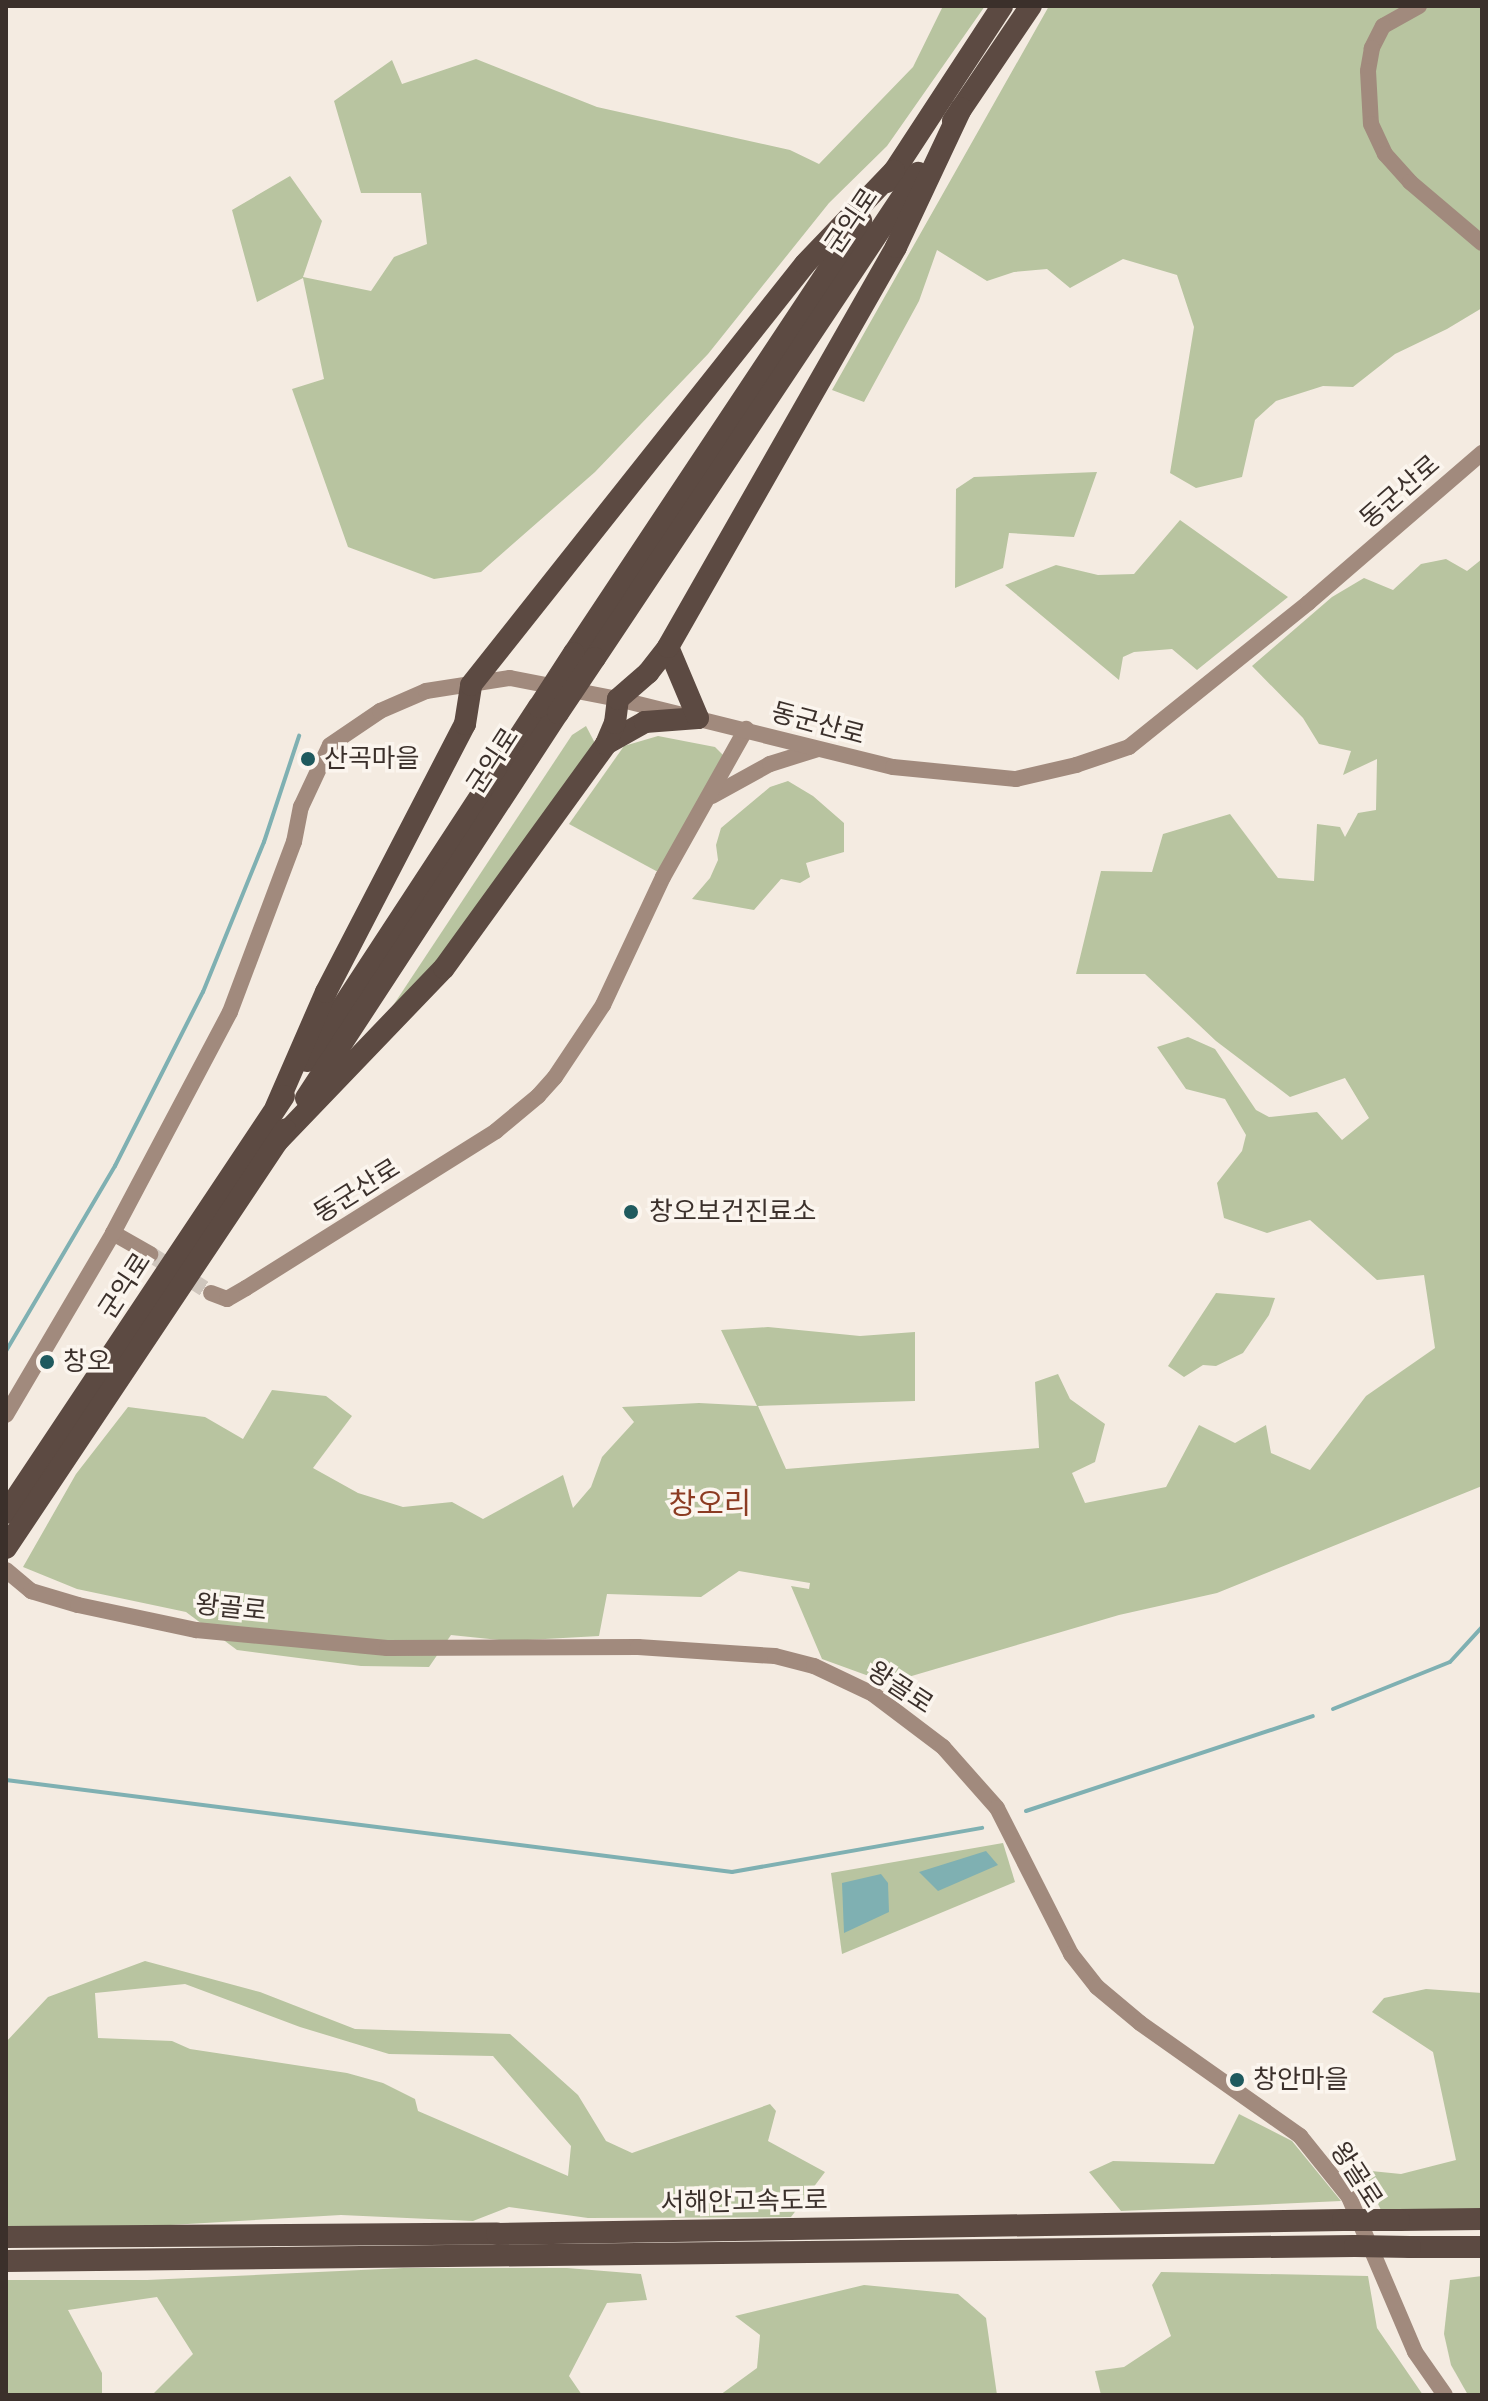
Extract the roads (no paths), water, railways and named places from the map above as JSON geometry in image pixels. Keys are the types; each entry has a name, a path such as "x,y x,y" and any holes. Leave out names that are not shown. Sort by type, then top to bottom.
{"highway":[{"name":"군익로","path":"13,1520 277,1142 584,655 1002,6"},
{"name":"군익로","path":"584,655 1031,6"},
{"path":"277,1142 444,968 606,744 615,723 618,699 648,673 668,647 896,247 961,109"},
{"path":"276,1107 326,992 465,724 471,685 805,264 894,171"},
{"path":"606,744 645,722 698,718 668,647"},
{"name":"군익로","path":"6,1548 13,1520 276,1107 549,710"},
{"name":"서해안고속도로","path":"6,2237 1482,2219"},
{"name":"서해안고속도로","path":"6,2261 1482,2247"}],"street":[{"path":"1419,6 1383,26 1372,48 1368,71 1371,124 1385,154 1410,182 1482,243"},
{"name":"동군산로","path":"211,1293 227,1299 246,1288 461,1155 538,1096 555,1077 603,1005 663,877 711,797 746,729 893,767 1016,779 1076,765 1129,747 1308,603 1482,453"},
{"path":"6,1415 113,1233 230,1012 294,842 301,807 330,745 380,711 426,691 510,678 746,729"},
{"path":"711,797 770,764 818,749"},
{"path":"113,1233 150,1254"},
{"name":"왕골로","path":"6,1570 31,1591 78,1605 196,1630 387,1648 638,1647 775,1656 814,1666 873,1694 943,1747 997,1808 1071,1954 1097,1987 1140,2023 1300,2136 1349,2197 1415,2352 1445,2395"}],"water":[{"path":"986,1851 998,1865 938,1891 919,1872"},
{"path":"881,1874 888,1883 889,1912 844,1933 842,1883"}],"waterway":[{"path":"6,1351 115,1166 203,992 264,842 299,736"},
{"path":"1333,1709 1450,1662 1482,1627"},
{"path":"1026,1811 1313,1716"},
{"path":"6,1780 732,1872 982,1828"}],"tunnel":[{"path":"150,1254 211,1293"}],"place":[{"name":"산곡마을","path":"308,759"},
{"name":"창오보건진료소","path":"631,1212"},
{"name":"창오","path":"47,1362"},
{"name":"창안마을","path":"1237,2080"}],"district":[{"name":"창오리","path":"710,1504"}]}
